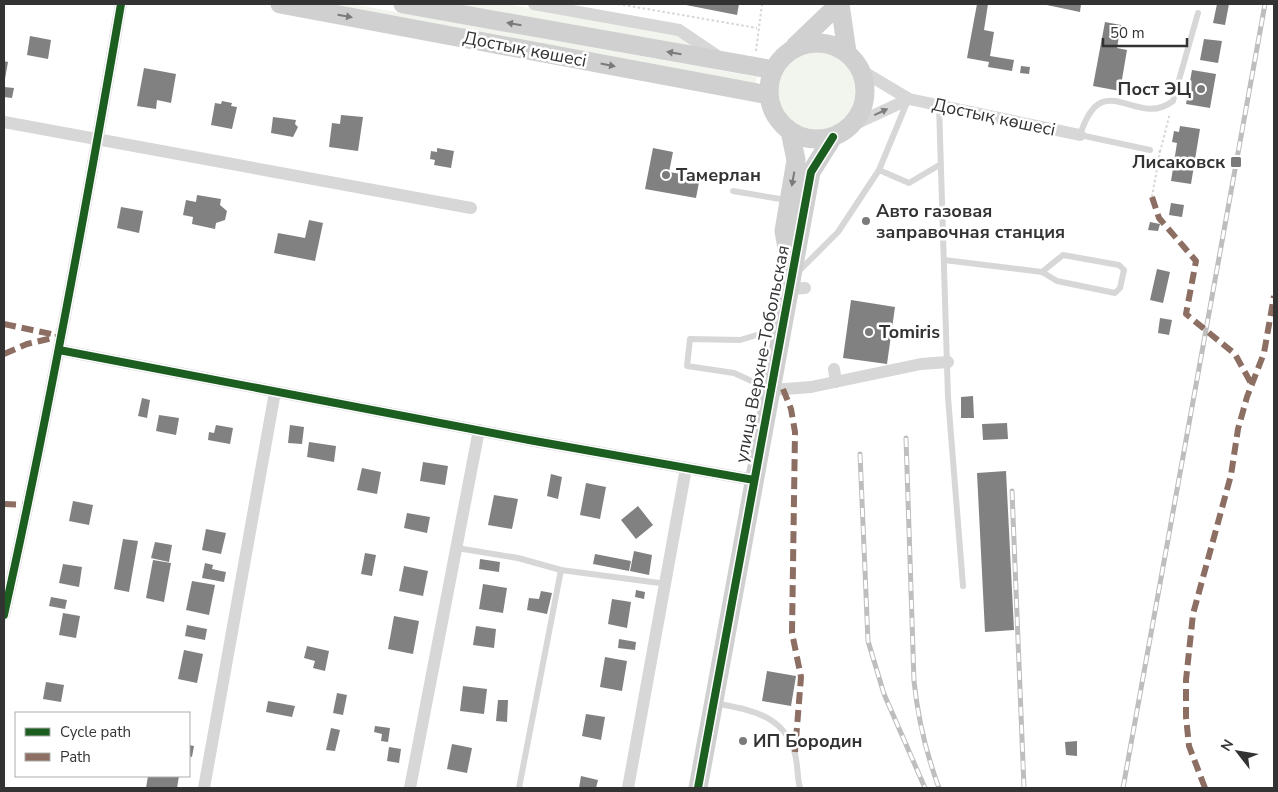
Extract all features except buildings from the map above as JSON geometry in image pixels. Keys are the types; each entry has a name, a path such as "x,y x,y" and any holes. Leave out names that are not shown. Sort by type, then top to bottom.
{"street":[{"path":"4,615 59,350 121,4"},
{"name":"Достық көшесі","path":"280,4 769,95"},
{"name":"Достық көшесі","path":"404,4 774,70"},
{"path":"534,4 678,30 727,63"},
{"path":"769,95 774,70 781,59 792,50 820,19 840,4 847,52 864,77 866,97 861,112 853,125"},
{"path":"792,50 807,44 822,43 835,46 847,52"},
{"name":"Достық көшесі","path":"864,77 909,99 1080,135"},
{"name":"улица Верхне-Тобольская","path":"769,95 776,117 790,131 796,160 784,231 796,285"},
{"path":"853,125 909,99"},
{"path":"4,122 471,208"},
{"name":"улица Верхне-Тобольская","path":"698,788 783,327 796,285 811,172 833,138 853,125"},
{"path":"790,131 808,139 833,138"},
{"path":"59,350 275,392 754,480"},
{"path":"772,390 835,376 948,362"},
{"path":"204,788 275,392"},
{"path":"410,788 479,430"},
{"path":"628,788 667,584 686,468"}],"lane":[{"path":"1150,150 1080,135 1085,118 1094,106 1105,100 1155,109 1164,108 1173,101 1198,12"},
{"path":"796,285 838,232 880,170 909,99"},
{"path":"939,105 948,397 964,586"},
{"path":"880,170 909,183 941,164"},
{"path":"733,191 789,201"},
{"path":"944,260 1042,272 1057,281 1115,293 1120,288 1124,270 1119,265 1063,255 1042,272"},
{"path":"772,390 734,373 687,366 690,339 740,340 783,327"},
{"path":"456,548 518,558 561,570 667,584"},
{"path":"519,788 561,570"},
{"path":"714,702 758,711 780,725 795,752 800,788"}],"path":[{"path":"618,4 757,28"},
{"path":"755,67 757,28 762,4"},
{"path":"1152,197 1160,152 1173,101"},
{"path":"1150,150 1160,152"}],"shaded area":[{"path":"307,4 351,4 757,77 754,90"},
{"path":"439,4 508,4 678,35 703,52"},
{"path":"819,51 835,54 848,63 857,76 860,92 857,108 848,121 835,130 819,133 803,130 790,121 781,108 778,92 781,76 790,63 803,54"}],"railway":[{"path":"1123,788 1265,4"},
{"path":"906,438 914,681 923,736 939,788"},
{"path":"860,454 868,641 884,694 925,788"},
{"path":"1012,491 1024,788"}],"marked path":[{"path":"1152,197 1159,218 1196,261 1186,314 1235,354 1252,385"},
{"path":"1205,788 1189,746 1186,717 1186,680 1193,614 1231,475 1238,429 1247,397 1264,353 1274,296"},
{"path":"4,324 56,335"},
{"path":"4,354 27,344 61,336"},
{"path":"783,389 791,409 795,432 792,633 801,677 795,752"},
{"path":"4,504 28,505"}],"cycle path":[{"path":"4,615 66,310 121,4"},
{"path":"698,788 811,172 833,137"},
{"path":"59,350 529,440 754,480"}],"place":[{"name":"Пост ЭЦ","path":"1201,89"},
{"name":"Лисаковск","path":"1236,162"},
{"name":"Тамерлан","path":"666,175"},
{"name":"Авто газовая заправочная станция","path":"866,221"},
{"name":"Tomiris","path":"869,332"},
{"name":"ИП Бородин","path":"743,741"}]}
